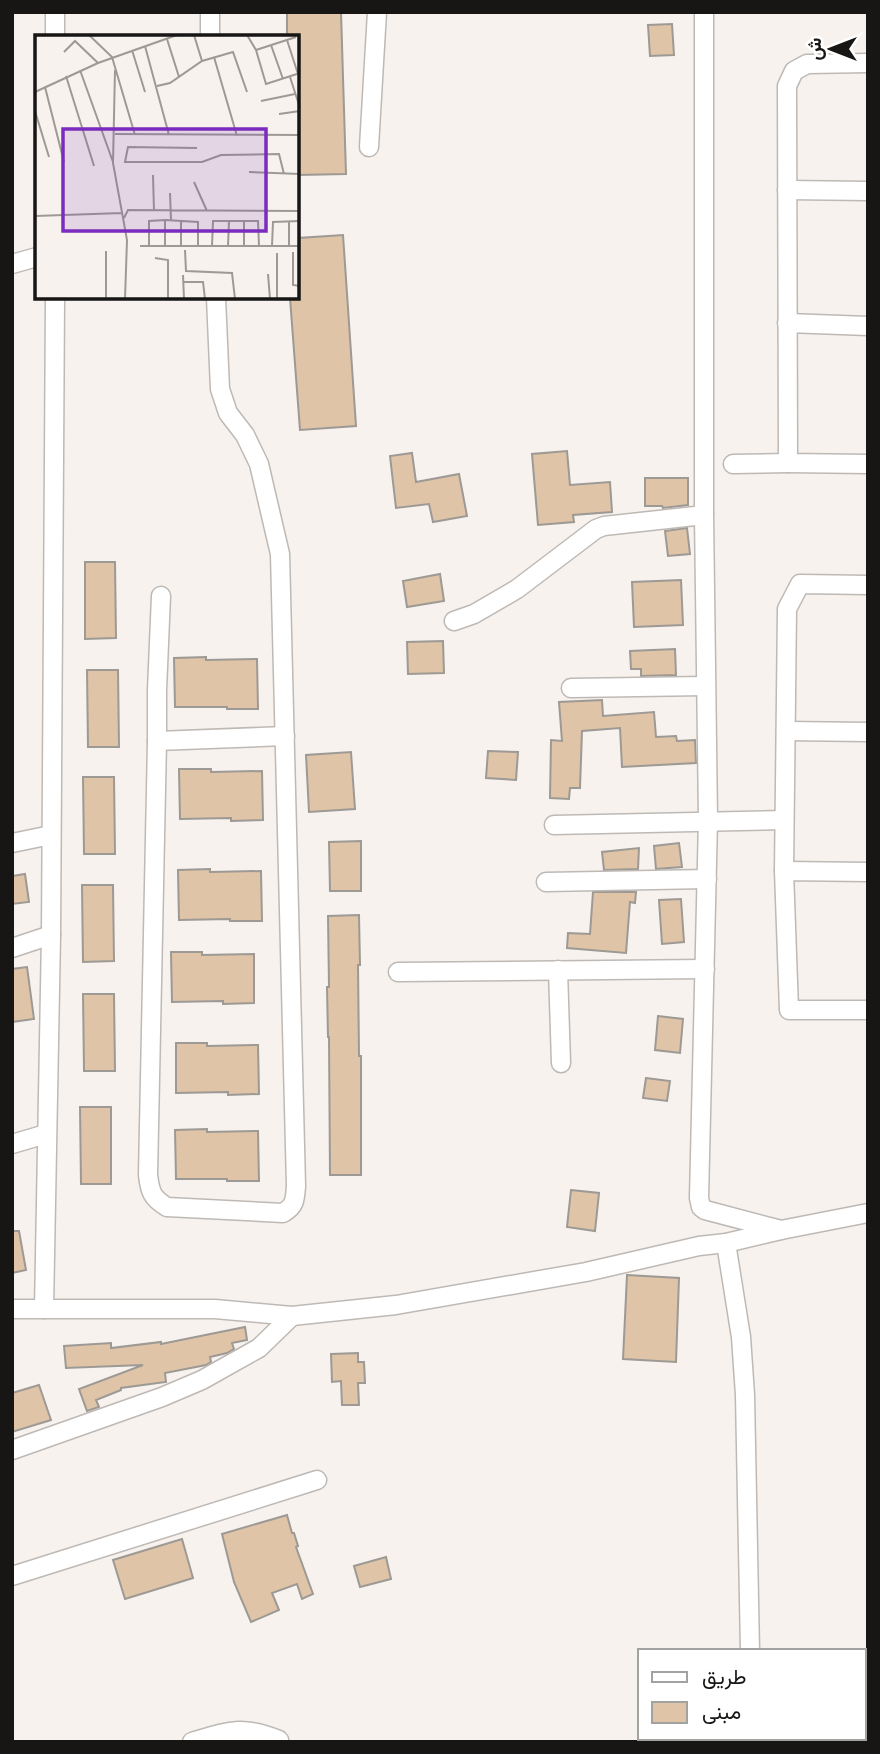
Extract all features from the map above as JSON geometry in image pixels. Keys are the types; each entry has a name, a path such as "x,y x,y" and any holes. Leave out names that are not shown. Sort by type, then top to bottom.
{"street":[{"path":"55,12 55,35"},
{"path":"210,12 210,35"},
{"path":"369,147 377,12"},
{"path":"704,12 704,515 708,820 700,1202 705,1210 781,1230"},
{"path":"788,463 787,86 791,76 807,64 868,63"},
{"path":"787,190 868,191"},
{"path":"12,264 35,258"},
{"path":"44,1309 51,935 55,299"},
{"path":"161,596 148,1175 150,1191 156,1201 167,1207 283,1213 291,1208 296,1186 281,554 259,464 245,435 228,413 220,389 216,299"},
{"path":"788,323 868,326"},
{"path":"733,464 868,464"},
{"path":"454,621 474,614 517,589 596,529 704,515"},
{"path":"868,584 800,584 788,609 784,820 789,1010 868,1010"},
{"path":"571,688 705,686"},
{"path":"786,731 868,732"},
{"path":"157,741 285,736"},
{"path":"554,825 784,820"},
{"path":"12,843 51,835"},
{"path":"784,871 868,872"},
{"path":"546,883 707,879"},
{"path":"12,948 51,935"},
{"path":"398,972 705,969"},
{"path":"558,970 561,1063"},
{"path":"12,1144 47,1134"},
{"path":"12,1309 215,1309 292,1316 409,1303 586,1272 699,1246 726,1243 868,1213"},
{"path":"726,1243 741,1337 745,1395 750,1649"},
{"path":"12,1450 162,1397 202,1380 260,1348 292,1316"},
{"path":"12,1576 317,1480"},
{"path":"192,1742 227,1731 242,1730 260,1732 279,1740"}],"building":[{"path":"287,12 341,12 346,174 299,175 299,35 287,35"},
{"path":"672,24 674,55 650,56 648,25"},
{"path":"343,235 356,426 300,430 290,299 299,299 299,238"},
{"path":"567,451 570,485 610,482 612,512 573,515 574,522 538,525 532,454"},
{"path":"412,453 416,482 459,474 467,516 433,522 429,504 396,508 390,456"},
{"path":"645,478 688,478 688,505 663,508 645,506"},
{"path":"687,528 690,554 668,556 665,531"},
{"path":"85,562 115,562 116,638 85,639"},
{"path":"440,574 444,601 407,607 403,581"},
{"path":"681,580 683,625 634,627 632,582"},
{"path":"443,641 444,673 408,674 407,642"},
{"path":"675,649 676,675 641,676 641,669 631,669 630,651"},
{"path":"206,657 206,660 257,659 258,709 175,707 174,658"},
{"path":"87,670 118,670 119,747 88,747"},
{"path":"602,700 603,716 654,712 656,737 676,736 677,741 695,740 696,763 622,767 620,728 582,731 580,788 570,788 569,799 550,798 551,740 562,741 559,702"},
{"path":"488,751 518,752 516,780 486,778"},
{"path":"351,752 355,809 309,812 306,755"},
{"path":"179,769 211,769 211,772 262,771 263,820 180,819"},
{"path":"83,777 114,777 115,854 84,854"},
{"path":"361,841 361,891 330,891 329,842"},
{"path":"679,843 682,867 656,869 654,846"},
{"path":"639,848 638,869 604,870 602,852"},
{"path":"210,869 210,872 261,871 262,921 179,920 178,870"},
{"path":"25,874 29,902 12,904 12,876"},
{"path":"82,885 113,885 114,961 83,962"},
{"path":"593,892 636,892 635,903 630,902 626,953 567,948 568,933 590,934"},
{"path":"681,899 684,942 662,944 659,900"},
{"path":"359,915 361,1175 330,1175 328,916"},
{"path":"171,952 202,952 202,955 254,954 254,1003 172,1002"},
{"path":"27,967 34,1019 12,1022 12,969"},
{"path":"83,994 114,994 115,1071 84,1071"},
{"path":"658,1016 683,1019 680,1053 655,1050"},
{"path":"176,1043 207,1043 207,1046 258,1045 259,1094 176,1093"},
{"path":"646,1078 670,1081 667,1101 643,1098"},
{"path":"80,1107 111,1107 111,1184 81,1184"},
{"path":"207,1129 207,1132 258,1131 259,1181 176,1179 175,1130"},
{"path":"571,1190 599,1193 595,1231 567,1227"},
{"path":"12,1231 19,1231 26,1270 12,1273"},
{"path":"627,1275 679,1278 676,1362 623,1359"},
{"path":"245,1327 247,1340 232,1343 234,1349 210,1357 211,1362 206,1365 165,1373 166,1382 121,1388 96,1400 99,1407 87,1411 79,1389 143,1365 66,1368 64,1346 111,1343 111,1348 161,1344"},
{"path":"358,1353 358,1362 364,1362 365,1383 358,1383 359,1405 342,1405 341,1381 332,1382 331,1354"},
{"path":"39,1385 51,1420 12,1432 12,1393"},
{"path":"287,1515 313,1594 302,1599 297,1584 272,1593 279,1610 251,1622 234,1582 222,1534"},
{"path":"182,1539 193,1578 125,1599 113,1560"},
{"path":"386,1557 391,1579 360,1587 354,1566"}]}
